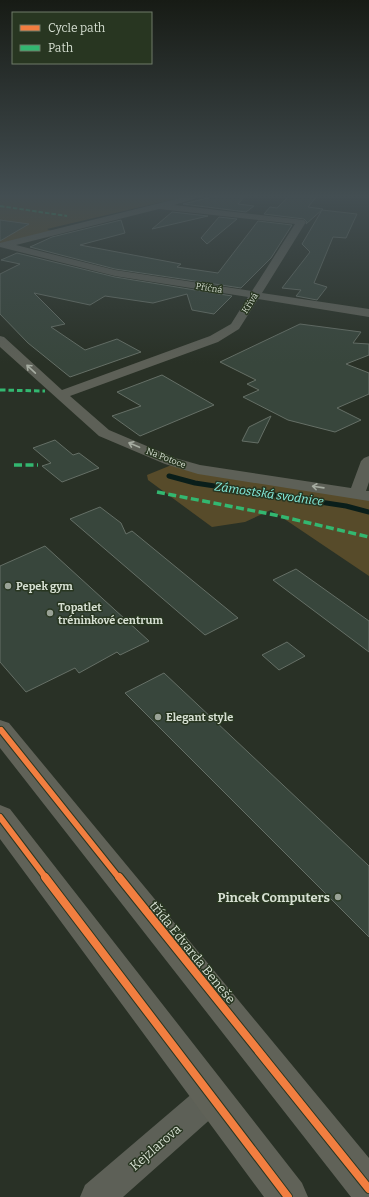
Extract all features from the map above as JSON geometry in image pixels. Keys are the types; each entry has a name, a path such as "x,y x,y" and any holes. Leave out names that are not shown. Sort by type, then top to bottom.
{"street":[{"name":"Příčná","path":"22,251 91,268 369,314"},
{"name":"Křivá","path":"60,395 214,340 235,326 283,251"},
{"name":"Na Potoce","path":"0,340 104,433 170,460 198,469 363,494"},
{"path":"363,494 369,461"},
{"name":"třída Edvarda Beneše","path":"0,730 369,1189"},
{"path":"0,817 288,1197"},
{"name":"Kejzlarova","path":"97,1197 212,1097"}],"shaded area":[{"path":"174,464 369,500 369,576 271,510 245,522 212,527 148,480 147,475"}],"building":[{"path":"45,251 111,251 181,264 177,267 218,273 235,251 276,251 271,258 241,288 115,269"},
{"path":"309,251 327,251 314,283 327,287 317,300 296,296 301,290 282,288 310,252"},
{"path":"17,253 115,277 232,296 214,314 192,310 187,294 153,303 105,296 90,305 34,293 65,324 51,327 85,350 117,339 141,352 70,377 28,343 0,314 0,274 20,264 1,260"},
{"path":"300,324 361,332 353,343 369,344 369,355 346,364 369,373 369,394 337,408 361,420 335,432 288,420 243,397 259,390 247,384 256,380 220,362"},
{"path":"162,375 214,405 140,436 112,416 141,406 117,392"},
{"path":"271,416 258,443 242,441 249,427"},
{"path":"55,440 73,455 79,453 99,468 62,482 42,466 51,463 33,448"},
{"path":"100,507 121,523 126,534 132,531 238,618 205,635 70,519"},
{"path":"45,546 149,641 120,655 117,652 79,673 75,668 26,692 0,662 0,566"},
{"path":"296,569 369,621 369,652 273,580"},
{"path":"287,642 305,656 279,670 262,655"},
{"path":"164,673 369,866 369,937 125,693"}],"waterway":[{"name":"Zámostská svodnice","path":"169,476 195,483 346,506 369,512"}],"marked path":[{"path":"0,390 45,391"},
{"path":"14,465 38,465"},
{"path":"157,492 275,515 369,537"}],"cycle path":[{"path":"1,730 369,1189"},
{"path":"0,817 288,1197"}],"place":[{"name":"Pepek gym","path":"8,586"},
{"name":"Topatlet tréninkové centrum","path":"50,613"},
{"name":"Elegant style","path":"158,717"},
{"name":"Pincek Computers","path":"338,897"}]}
